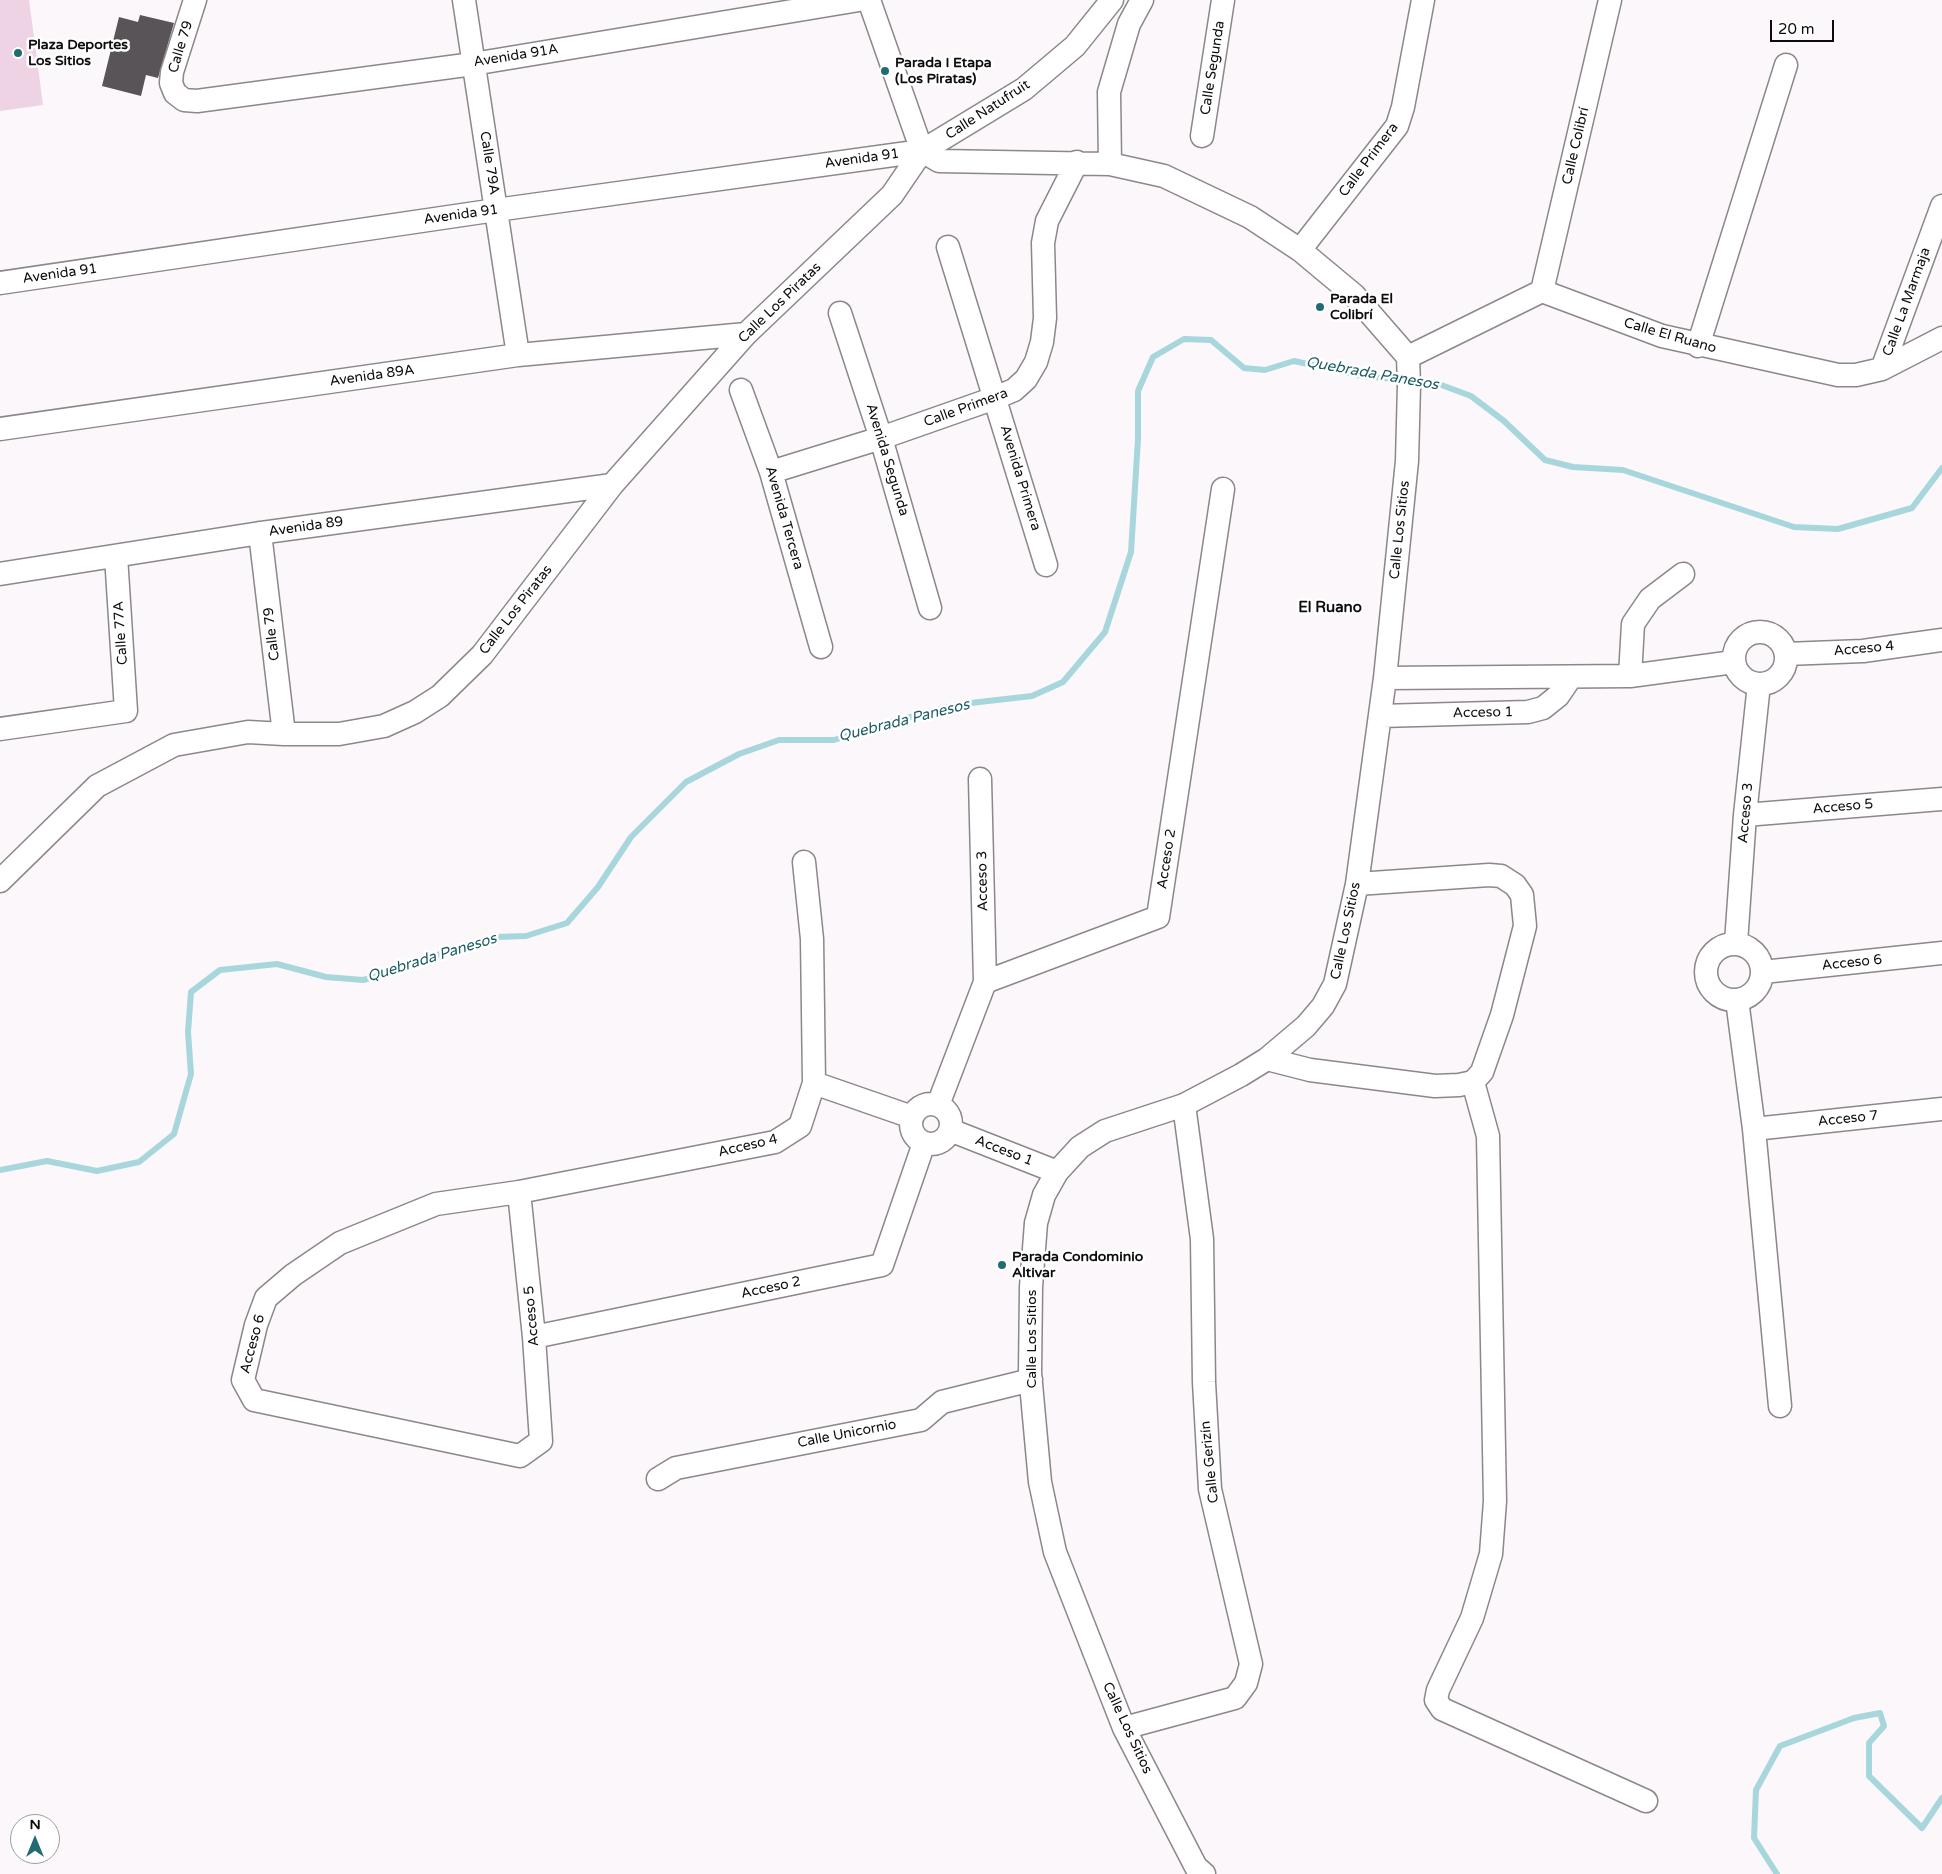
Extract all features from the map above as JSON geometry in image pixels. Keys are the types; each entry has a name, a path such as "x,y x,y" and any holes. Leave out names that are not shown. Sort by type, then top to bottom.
{"street":[{"name":"Calle 79","path":"175,93 171,83 172,72 195,0"},
{"name":"Calle 79A","path":"464,0 518,355"},
{"name":"Avenida 91A","path":"175,93 184,100 197,101 474,64 859,0"},
{"path":"869,0 922,151 939,161 1110,164 1164,176 1250,217 1300,250 1354,295 1408,357 1542,291"},
{"name":"Calle Natufruit","path":"922,151 1024,89 1075,46 1112,0"},
{"path":"1110,164 1109,92 1129,24 1142,0"},
{"name":"Calle Segunda","path":"1202,136 1223,0"},
{"name":"Calle Primera","path":"1300,250 1398,126 1423,0"},
{"name":"Calle Colibrí","path":"1542,291 1610,0"},
{"path":"1698,346 1786,65"},
{"name":"Avenida 91","path":"0,283 496,210 922,151"},
{"name":"Calle Los Piratas","path":"0,882 97,786 174,745 248,732 338,734 384,726 415,712 440,696 482,655 612,485 746,334 892,196 922,151"},
{"name":"Calle Primera","path":"771,472 882,438 995,398 1014,390 1026,379 1036,362 1042,342 1045,318 1043,243 1047,221 1077,162"},
{"name":"Calle La Marmaja","path":"1882,369 1942,206"},
{"name":"Avenida Primera","path":"948,247 1046,565"},
{"name":"Calle El Ruano","path":"1542,291 1637,328 1698,346 1838,375 1856,375 1882,369 1942,338"},
{"name":"Avenida Segunda","path":"840,313 882,438 930,608"},
{"name":"Avenida 89A","path":"0,429 518,355 746,334"},
{"name":"Calle Los Sitios","path":"1204,1874 1196,1867 1124,1728 1055,1552 1040,1482 1032,1380 1032,1287 1036,1223 1044,1195 1057,1172 1080,1147 1105,1131 1184,1105 1267,1059 1306,1026 1323,1006 1335,984 1357,884 1380,716 1406,461 1409,385 1408,357"},
{"name":"Avenida Tercera","path":"741,390 771,472 821,647"},
{"name":"Avenida 89","path":"0,574 260,533 612,485"},
{"name":"Acceso 2","path":"985,982 1158,917 1223,489"},
{"name":"Calle 79","path":"260,533 284,734"},
{"name":"Calle 77A","path":"0,729 126,711 116,556"},
{"path":"1630,676 1633,624 1650,599 1683,574"},
{"path":"1761,632 1777,639 1786,654 1786,663 1776,678 1759,684 1743,677 1734,662 1734,653 1738,644 1744,638 1761,632"},
{"name":"Acceso 4","path":"1786,654 1864,651 1942,640"},
{"path":"1384,678 1630,676 1734,662"},
{"name":"Acceso 1","path":"1380,716 1528,712 1543,708 1558,696 1571,676"},
{"name":"Acceso 3","path":"1736,944 1745,815 1759,684"},
{"name":"Acceso 3","path":"980,780 985,982"},
{"name":"Acceso 5","path":"1745,815 1942,799"},
{"name":"Acceso 4","path":"519,1192 775,1142 800,1126 814,1083 812,938 804,862"},
{"path":"1267,1059 1310,1070 1435,1086 1459,1085 1473,1082 1478,1078 1487,1060 1502,1015 1525,926 1522,895 1515,885 1501,876 1489,875 1357,884"},
{"path":"1736,944 1752,950 1758,956 1763,972 1758,988 1745,998 1737,1000 1719,996 1712,990 1706,973 1711,955 1718,949 1736,944"},
{"name":"Acceso 6","path":"1763,972 1942,953"},
{"path":"938,1105 985,982"},
{"path":"1737,1000 1754,1129 1780,1406"},
{"path":"1473,1082 1488,1136 1495,1501 1491,1554 1472,1618 1438,1690 1436,1700 1442,1709 1646,1802"},
{"path":"814,1083 912,1117"},
{"path":"925,1104 938,1105 948,1112 950,1130 943,1140 937,1143 924,1143 911,1130 912,1117 915,1111 925,1104"},
{"name":"Calle Gerizín","path":"1124,1728 1234,1698 1246,1683 1251,1664 1210,1489 1204,1382 1202,1239 1184,1105"},
{"name":"Acceso 7","path":"1754,1129 1942,1109"},
{"name":"Acceso 1","path":"950,1130 1057,1172"},
{"name":"Acceso 2","path":"534,1337 882,1265 924,1143"},
{"name":"Acceso 5","path":"519,1192 534,1337 541,1441"},
{"name":"Acceso 6","path":"519,1192 436,1204 340,1243 316,1259 266,1298 256,1325 244,1380 254,1400 520,1456 541,1441"},
{"name":"Calle Unicornio","path":"658,1480 676,1468 921,1420 942,1402 1032,1380"}],"shaded area":[{"name":"Plaza Deportes Los Sitios","path":"0,0 29,0 43,105 0,111"}],"building":[{"path":"140,15 174,23 158,78 146,75 141,96 102,86 119,17 138,22"}],"waterway":[{"name":"Quebrada Panesos","path":"0,1170 47,1161 97,1171 139,1162 174,1134 191,1074 188,1032 191,992 220,970 277,964 326,977 363,980 398,971 445,952 496,937 526,936 567,923 598,887 631,837 686,782 739,754 779,740 834,740 887,723 962,704 1032,696 1063,682 1105,632 1131,552 1138,439 1138,391 1153,357 1184,339 1211,340 1244,368 1265,370 1294,361 1363,376 1436,383 1471,396 1504,421 1545,460 1573,467 1623,470 1794,527 1838,529 1912,508 1942,468"},
{"path":"1777,1874 1754,1838 1756,1790 1780,1746 1854,1718 1880,1713 1884,1726 1869,1743 1869,1776 1922,1828 1942,1798"}],"place":[{"name":"Plaza Deportes Los Sitios","path":"18,53"},
{"name":"Parada I Etapa (Los Piratas)","path":"885,71"},
{"name":"Parada El Colibrí","path":"1320,307"},
{"name":"Parada Condominio Altivar","path":"1002,1265"}],"district":[{"name":"El Ruano","path":"1330,608"}]}
